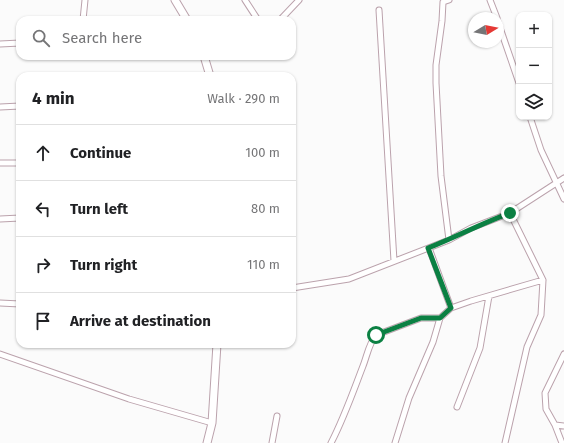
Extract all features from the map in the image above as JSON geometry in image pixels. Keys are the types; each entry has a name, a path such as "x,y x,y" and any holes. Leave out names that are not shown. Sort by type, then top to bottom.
{"street":[{"path":"83,16 85,0"},
{"path":"175,0 184,16"},
{"path":"245,0 255,16"},
{"path":"284,16 299,0"},
{"path":"449,0 443,2 436,65 440,176 449,240"},
{"path":"490,0 494,12"},
{"path":"379,10 394,261"},
{"path":"504,39 516,74"},
{"path":"0,44 16,43"},
{"path":"205,60 209,72"},
{"path":"0,107 16,106"},
{"path":"531,120 555,182 564,199"},
{"path":"0,163 16,163"},
{"path":"296,287 349,279 449,240 471,228 510,213 555,182 564,178"},
{"path":"505,443 527,347 541,315 543,280 510,213"},
{"path":"0,219 16,218"},
{"path":"428,248 451,308"},
{"path":"395,443 409,398 422,364 433,342 440,318 451,308 543,280"},
{"path":"457,407 480,348 489,296"},
{"path":"0,302 16,304"},
{"path":"331,443 368,354 371,341 376,335 421,318 440,318"},
{"path":"207,443 212,423 217,348"},
{"path":"0,354 129,399 212,423"},
{"path":"562,443 546,408 545,393 564,354"},
{"path":"272,443 277,416"},
{"path":"555,425 564,426"}],"route":[{"path":"376,335 400,324 421,318 440,318 451,308 428,248 449,240 471,228 510,213"}]}
